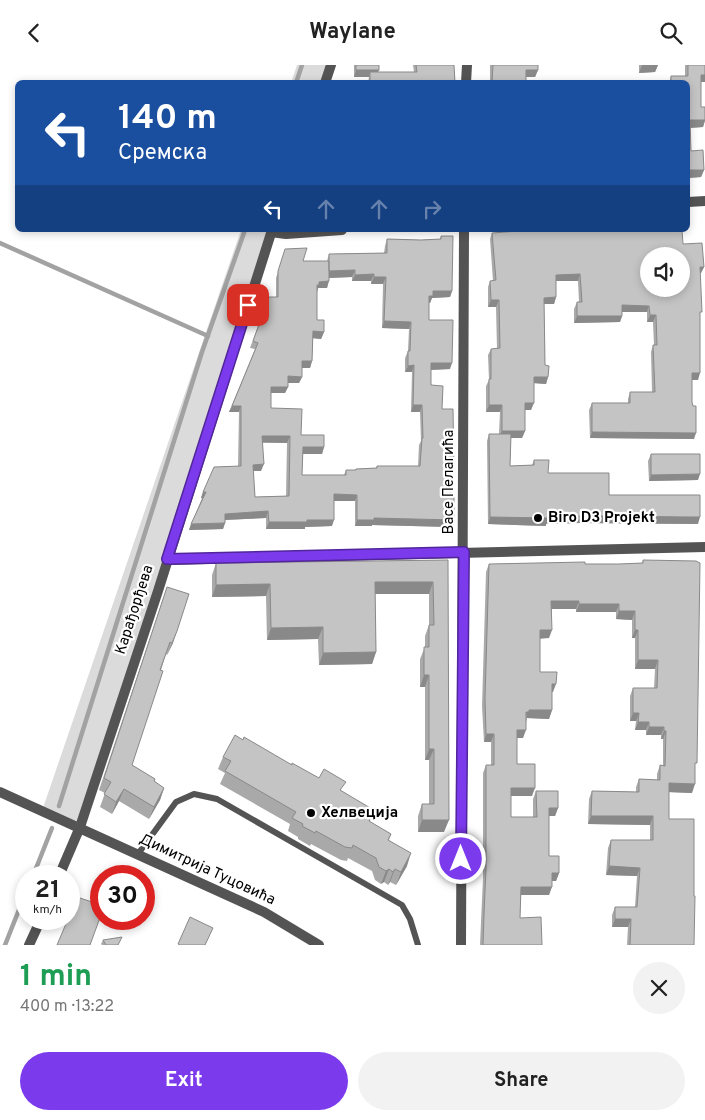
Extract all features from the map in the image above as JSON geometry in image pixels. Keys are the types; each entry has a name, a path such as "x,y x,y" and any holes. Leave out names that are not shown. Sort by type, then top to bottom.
{"street":[{"path":"326,80 331,65"},
{"path":"466,65 466,80"},
{"path":"690,202 705,201"},
{"name":"Карађорђева","path":"64,865 80,827 272,232"},
{"path":"277,232 286,234 314,232"},
{"name":"Васе Пелагића","path":"461,945 464,232"},
{"path":"167,559 705,547"},
{"name":"Димитрија Туцовића","path":"0,792 264,912 319,945"},
{"path":"29,945 36,930"}],"lane":[{"path":"138,854 176,802 194,795 217,799 402,905 410,919 418,945"}],"shaded area":[{"path":"297,65 328,65 323,80 292,80"},
{"path":"240,232 270,232 78,822 43,808"}],"building":[{"path":"356,65 379,65 379,70 356,70"},
{"path":"416,65 454,65 455,80 370,80 370,72 417,72"},
{"path":"493,65 538,65 538,70 526,70 526,80 492,80"},
{"path":"688,65 705,65 705,75 701,75 701,107 705,107 705,120 690,120 690,80 671,80 671,76 688,76"},
{"path":"690,120 691,151 703,150 704,170 690,170"},
{"path":"682,232 683,244 702,243 704,267 700,267 702,312 700,312 700,373 692,373 692,402 693,406 696,406 696,433 592,432 592,403 630,403 630,392 655,392 653,345 657,345 656,315 650,315 649,306 622,305 622,316 577,316 577,302 582,302 580,274 556,275 556,297 544,298 545,365 549,366 548,377 534,377 534,403 525,403 525,431 502,431 502,405 489,405 491,349 500,348 499,300 491,300 490,281 496,280 492,233"},
{"path":"453,236 452,291 433,291 433,296 429,296 429,320 453,320 452,363 431,363 431,385 443,386 442,409 453,409 454,473 450,473 450,497 454,497 454,520 374,518 374,520 357,520 357,495 334,494 334,520 269,522 268,511 225,514 225,523 191,524 206,492 203,492 214,467 241,466 241,406 232,406 258,343 253,341 269,297 278,297 278,271 285,249 307,248 303,261 329,261 329,254 387,253 387,239 421,240","holes":["355,270 355,275 374,274 374,277 386,277 384,321 411,322 408,366 414,365 413,405 422,405 423,438 420,466 377,466 377,468 346,470 346,475 302,475 303,447 324,447 324,435 301,435 302,409 271,408 271,387 288,387 288,376 302,377 302,361 312,361 313,331 324,332 324,320 317,320 317,285 319,285 319,282 329,281 329,271","262,436 290,436 289,496 255,497 253,465 264,464"]},
{"path":"489,434 511,434 510,466 534,465 534,460 549,460 548,473 609,473 609,495 700,495 700,517 490,517"},
{"path":"651,454 700,454 700,474 651,475"},
{"path":"448,560 449,820 422,820 422,804 434,804 434,749 429,749 429,675 424,675 424,647 429,647 429,625 434,625 433,582 375,582 376,652 323,653 323,627 271,628 270,584 216,585 216,563"},
{"path":"643,560 696,561 700,563 697,763 695,763 695,784 669,783 669,819 694,819 694,945 630,945 631,919 615,919 615,907 637,907 640,868 609,866 611,840 653,840 653,816 591,816 592,791 639,792 639,779 660,780 660,765 665,766 666,731 664,731 664,727 649,727 649,722 638,722 639,713 633,713 633,688 657,688 658,660 638,660 638,630 635,630 635,611 619,611 619,604 579,604 579,601 551,601 552,630 540,630 540,672 557,672 556,684 552,684 552,710 529,710 529,712 526,712 526,730 517,730 517,764 535,764 535,788 511,788 511,817 537,817 536,791 558,791 558,808 549,808 549,856 559,856 559,873 552,873 552,887 521,887 520,918 541,917 542,945 483,945 486,869 486,765 494,765 494,734 486,734 485,698 489,564 585,562 585,564 619,564 643,563"},
{"path":"167,587 189,594 177,631 172,643 170,642 160,670 163,671 132,765 155,779 154,781 164,788 154,807 124,789 116,802 104,794 111,782 104,778"},
{"name":"Хелвеција","path":"235,735 243,740 244,737 292,765 292,763 319,778 324,769 346,782 340,790 372,809 371,812 373,813 369,821 391,834 388,840 411,853 401,872 395,869 393,872 389,869 386,871 379,867 376,858 353,845 352,848 345,847 316,831 315,833 302,826 303,824 292,818 296,812 225,771 231,761 223,757"},
{"path":"80,898 90,901 90,930 96,930 90,945 57,945 63,930 80,930"},
{"path":"190,917 213,928 205,945 178,944"},
{"path":"122,937 118,945 106,945 103,940"}],"waterway":[{"path":"297,80 302,65"},
{"path":"59,806 202,352 244,232"},
{"path":"0,243 208,336"},
{"path":"37,865 52,828"},
{"path":"5,945 15,920"}],"place":[{"name":"Biro D3 Projekt","path":"538,518"},
{"name":"Хелвеција","path":"311,813"}],"route":[{"path":"248,305 167,559 464,552 461,859"}]}
